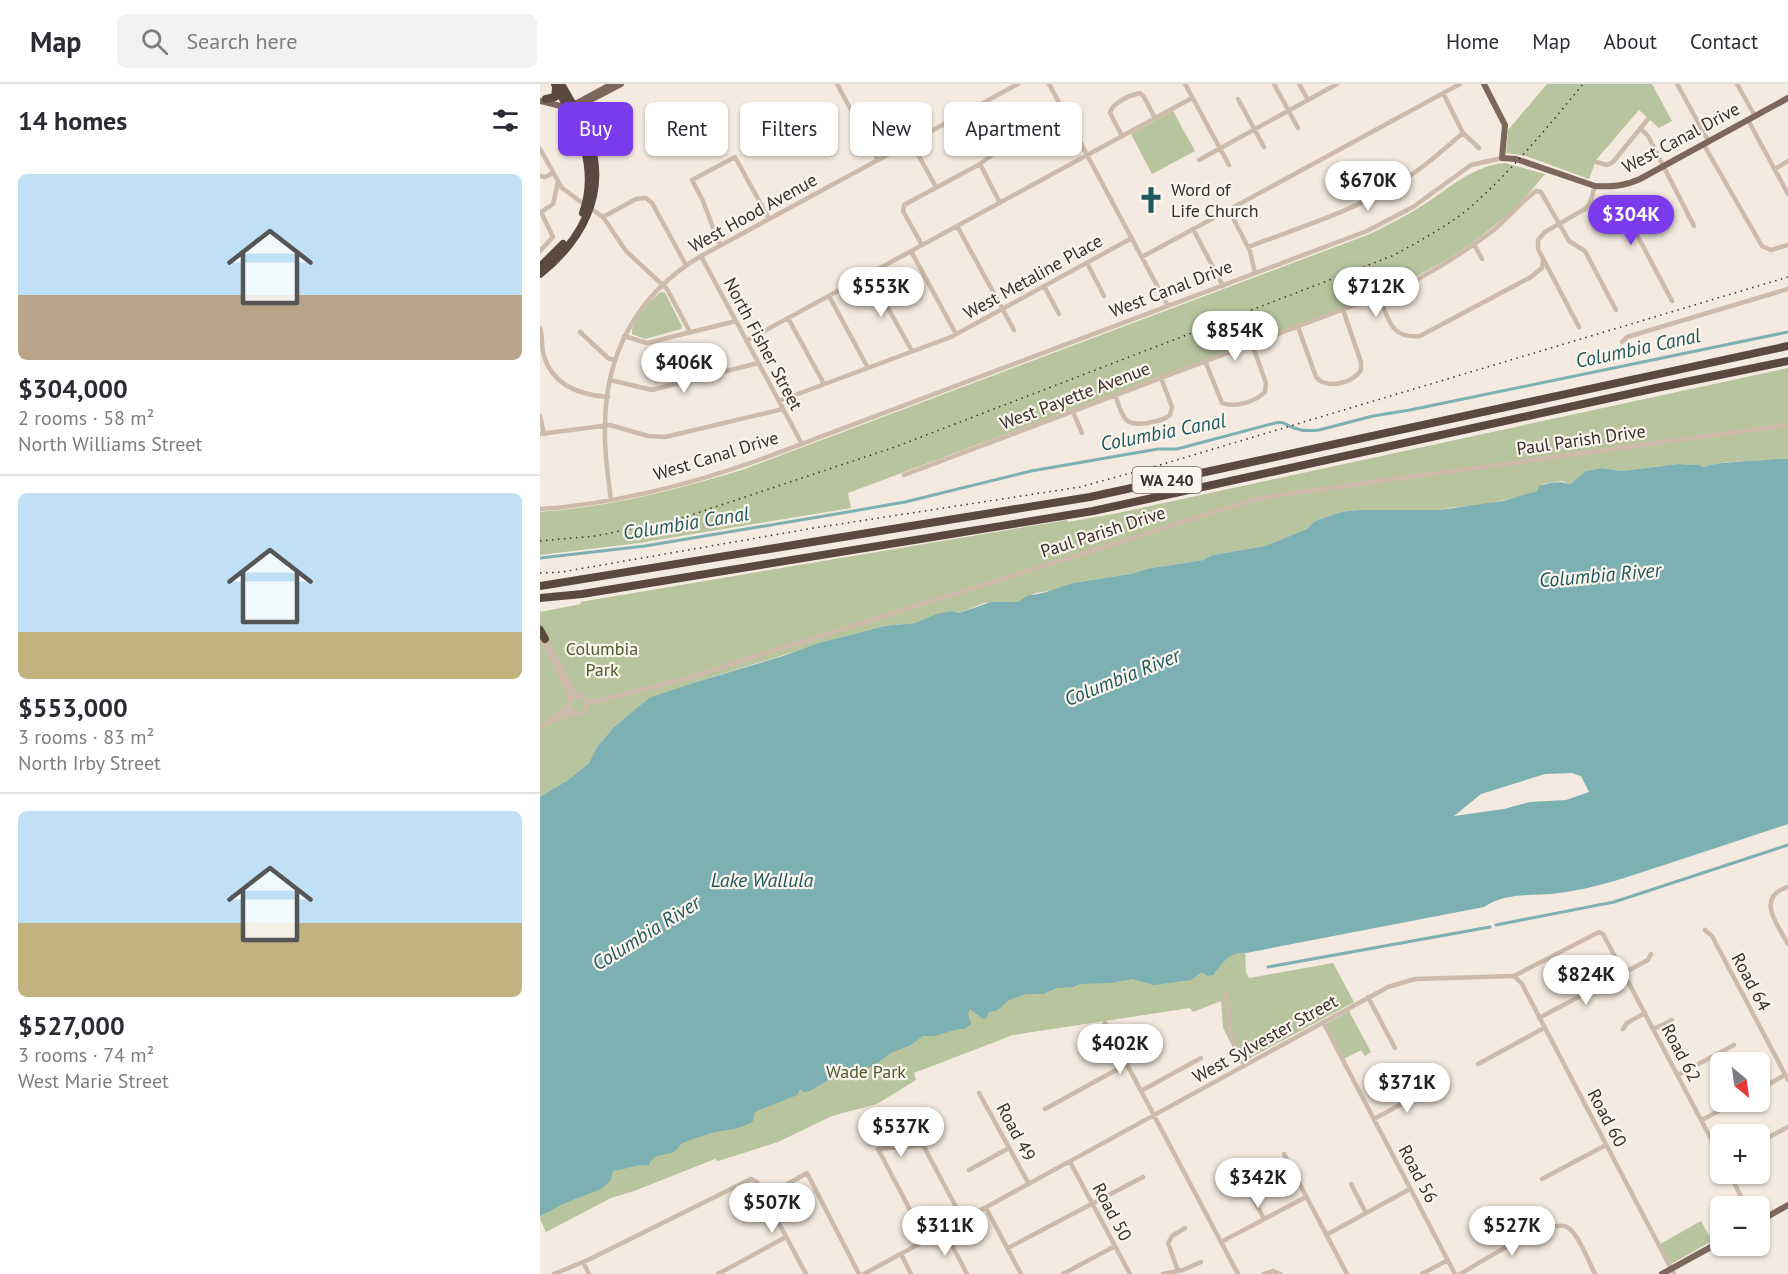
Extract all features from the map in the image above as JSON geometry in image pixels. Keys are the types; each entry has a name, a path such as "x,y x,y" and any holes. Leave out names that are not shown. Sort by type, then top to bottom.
{"highway":[{"path":"557,85 567,102"},
{"path":"542,99 555,98 557,85"},
{"path":"540,274 573,242 583,227 588,206 587,156"},
{"path":"540,267 570,236 588,206"},
{"name":"WA 240","path":"540,586 1090,497 1788,345"},
{"name":"WA 240","path":"540,598 672,580 1093,511 1788,361"},
{"path":"540,603 612,593 672,580"},
{"path":"540,630 542,639"}],"main road":[{"path":"1484,84 1505,125 1502,158"},
{"path":"580,102 616,85"},
{"name":"West Canal Drive","path":"1502,158 1516,159 1595,186 1628,184 1788,98"},
{"path":"542,99 558,104"},
{"path":"1770,1215 1788,1205"},
{"path":"1662,1274 1672,1271 1710,1248"}],"street":[{"path":"837,84 878,160"},
{"name":"West Hood Avenue","path":"932,131 1017,84"},
{"path":"1049,84 1168,306"},
{"path":"1185,84 1229,165"},
{"path":"1274,84 1298,128"},
{"path":"1299,84 1308,100"},
{"path":"1198,160 1337,84"},
{"path":"1142,257 1460,84"},
{"path":"1677,84 1706,143 1764,249 1771,250 1788,245"},
{"path":"1737,84 1788,194"},
{"path":"1122,136 1110,113 1113,105 1140,93 1155,118"},
{"path":"1443,93 1462,133 1479,148"},
{"path":"746,341 1192,98"},
{"path":"1238,99 1264,147"},
{"path":"1598,164 1611,163 1648,119"},
{"path":"1641,129 1648,136 1694,226"},
{"path":"1248,247 1286,229 1324,218 1363,202 1399,183 1462,133"},
{"path":"540,149 566,192 603,217 626,251 663,285 690,332"},
{"path":"1427,153 1432,159"},
{"name":"West Hood Avenue","path":"611,500 604,425 610,380 614,360 624,336 644,305 663,285 701,256 885,156"},
{"path":"919,156 936,188"},
{"path":"922,245 902,208 904,204 980,164 991,156"},
{"path":"720,246 703,201 692,180 735,157 768,219"},
{"name":"West Canal Drive","path":"540,509 611,500 686,484 737,468 1367,231 1413,207 1471,165 1502,158"},
{"path":"1775,169 1788,161"},
{"path":"980,164 1000,202"},
{"path":"540,176 545,177 553,173"},
{"path":"1392,173 1399,183"},
{"path":"540,251 553,237 541,213 553,204 558,182"},
{"path":"1580,327 1543,260 1538,249 1538,240 1545,232 1589,205 1595,186"},
{"path":"1357,191 1363,202"},
{"name":"West Payette Avenue","path":"904,475 1379,297 1427,274 1474,244 1538,191 1559,224"},
{"path":"603,217 644,197 652,203 686,266"},
{"path":"1589,205 1595,205 1613,197 1618,199 1672,301"},
{"path":"1228,210 1248,247 1255,273"},
{"path":"1322,211 1324,218"},
{"path":"1559,224 1569,241 1585,251 1616,310"},
{"path":"957,226 1014,330"},
{"path":"1193,229 1223,286"},
{"name":"West Metaline Place","path":"779,401 956,334 1132,238"},
{"path":"1474,244 1482,259"},
{"path":"911,251 956,334"},
{"name":"North Fisher Street","path":"701,256 802,444"},
{"path":"1379,297 1394,329 1401,335 1420,336 1535,275 1542,268 1543,260"},
{"path":"1087,263 1104,296"},
{"path":"869,274 912,351"},
{"path":"1044,286 1059,315"},
{"path":"1622,342 1628,337 1788,288"},
{"path":"829,296 868,368"},
{"path":"1298,327 1316,377 1321,382 1329,384 1354,377 1361,370 1361,362 1343,310"},
{"path":"788,318 824,384"},
{"path":"624,336 647,343 736,321"},
{"path":"540,328 544,358 558,380 568,388 581,393 608,397"},
{"path":"579,332 608,358 614,360"},
{"path":"1205,361 1222,403 1234,406 1256,399 1265,392 1266,383 1252,344"},
{"path":"610,380 652,390 758,363"},
{"path":"1115,395 1129,423 1136,425 1162,420 1170,415 1172,407 1161,378"},
{"path":"540,416 542,434 604,425 648,436 665,437 783,409"},
{"path":"1073,412 1082,433"},
{"name":"Paul Parish Drive","path":"585,700 592,702 684,679 1252,500 1788,425"},
{"path":"541,726 567,713 580,714 587,706 585,700 574,693 542,639"},
{"path":"542,639 568,691 570,710 575,714"},
{"path":"541,726 563,711 574,697 580,696"},
{"name":"Paul Parish Drive","path":"585,711 591,706 616,696"},
{"path":"1788,886 1778,890 1772,898 1770,908 1788,944"},
{"name":"Road 64","path":"1705,930 1712,936 1787,1077"},
{"name":"Road 62","path":"1514,976 1599,932 1603,934 1710,1136"},
{"path":"1539,1018 1648,960 1651,954"},
{"name":"West Sylvester Street","path":"864,1274 1395,984 1415,979 1514,976"},
{"name":"Road 60","path":"1514,976 1520,981 1672,1271"},
{"path":"1225,992 1232,1040 1244,1065"},
{"path":"1368,997 1395,1048"},
{"path":"1623,1029 1627,1023 1645,1013"},
{"path":"1654,1029 1672,1020"},
{"name":"Road 56","path":"1323,1022 1457,1274"},
{"path":"1105,1023 1238,1274"},
{"path":"1478,1064 1544,1028"},
{"path":"1678,1076 1734,1045"},
{"path":"1141,1091 1201,1058"},
{"path":"1045,1109 1127,1064"},
{"path":"1770,1085 1787,1077"},
{"path":"1374,1119 1429,1089"},
{"name":"Road 49","path":"978,1093 1029,1184"},
{"path":"1702,1120 1717,1112"},
{"path":"1770,1137 1788,1127"},
{"path":"927,1240 878,1149 923,1145 963,1220"},
{"path":"1542,1179 1606,1145"},
{"path":"969,1170 1009,1148"},
{"path":"1284,1154 1347,1274"},
{"name":"Road 50","path":"1070,1162 1130,1274"},
{"path":"765,1197 807,1173 859,1274"},
{"path":"1008,1248 1143,1177"},
{"path":"1242,1177 1264,1219"},
{"path":"554,1274 583,1262 748,1180 757,1182 806,1274"},
{"path":"1351,1184 1366,1213"},
{"path":"1326,1234 1410,1189"},
{"path":"1221,1242 1306,1197"},
{"path":"986,1208 1021,1274"},
{"path":"1457,1274 1541,1229 1555,1225 1563,1225 1573,1232 1595,1274"},
{"path":"1178,1271 1168,1243 1172,1236 1185,1228"},
{"path":"944,1230 967,1274"},
{"path":"718,1274 786,1237"},
{"path":"1063,1274 1114,1246"},
{"path":"901,1254 911,1274"},
{"path":"1422,1274 1448,1260"},
{"path":"583,1262 589,1274"},
{"path":"1163,1274 1201,1262"},
{"path":"1264,1274 1273,1271 1280,1274"}],"green space":[{"path":"1547,84 1652,84 1672,121 1659,128 1639,110 1596,160 1589,179 1526,156 1506,153 1508,130"},
{"path":"1173,111 1195,151 1152,174 1131,134"},
{"path":"1505,163 1545,174 1508,214 1466,247 1421,274 1372,297 848,493 851,508 639,543 540,555 540,512 566,510 642,497 742,470 1370,234 1417,209 1472,173 1482,168"},
{"path":"661,292 665,293 682,326 681,329 645,339 632,334 638,317"},
{"name":"Columbia Park","path":"1788,368 1788,459 1727,462 1703,467 1678,464 1621,471 1602,468 1586,471 1570,484 1562,481 1547,483 1527,495 1477,506 1439,510 1341,512 1315,521 1307,529 1265,546 1213,555 1203,560 1073,583 1054,590 1036,593 1018,602 984,603 959,613 952,611 915,623 884,626 842,637 649,699 613,728 597,747 589,763 568,780 540,797 540,612 581,604 580,602 1113,514"},
{"name":"Wade Park","path":"1245,946 1246,972 1249,978 1333,963 1354,1002 1241,1063 1223,1028 1221,1001 1193,1012 1190,1008 1013,1035 914,1073 916,1080 877,1104 832,1116 778,1142 718,1161 715,1159 611,1198 546,1232 540,1219 540,1207 928,1014"},
{"path":"1349,1011 1371,1052 1365,1056 1361,1050 1344,1059 1326,1024"},
{"path":"1701,1221 1710,1237 1710,1242 1671,1264 1660,1244"}],"water":[{"name":"Lake Wallula","path":"1788,459 1788,824 1588,888 1511,897 1484,907 1235,954 1226,959 1213,975 1207,976 1202,972 1191,980 1154,985 1132,979 1057,988 1043,994 1026,994 1009,1000 998,1010 989,1012 983,1019 970,1009 968,1014 971,1024 965,1029 935,1036 923,1036 911,1045 891,1053 873,1066 853,1072 842,1079 833,1077 810,1091 803,1092 800,1089 797,1095 757,1111 753,1121 748,1124 687,1141 675,1151 656,1157 649,1166 613,1171 610,1181 601,1189 540,1216 540,797 568,780 589,763 597,747 613,728 649,698 819,643 884,626 915,623 937,614 952,611 959,613 991,602 1018,602 1027,596 1073,583 1203,560 1213,555 1265,546 1307,529 1315,521 1341,512 1439,510 1503,501 1537,491 1539,486 1558,482 1570,484 1586,471 1602,468 1621,471 1678,464 1703,467 1730,462","holes":["1572,773 1581,776 1589,792 1566,800 1530,802 1504,809 1454,816 1481,794 1545,774"]}],"waterway":[{"name":"Columbia Canal","path":"540,558 645,546 905,502 1031,471 1158,449 1177,449 1275,423 1283,423 1300,430 1319,430 1373,416 1788,332"},
{"path":"1496,925 1614,902 1788,845"},
{"path":"1268,967 1490,927"}],"railway":[{"path":"540,541 595,536 676,520 895,447 1392,256 1467,210 1528,149 1583,84"},
{"path":"540,573 562,572 814,528 1080,487 1788,277"}],"place":[{"name":"Word of Life Church","path":"1151,200"}],"water label":[{"name":"Columbia River","path":"1600,575"},
{"name":"Columbia River","path":"1122,677"},
{"name":"Columbia River","path":"646,933"}]}
